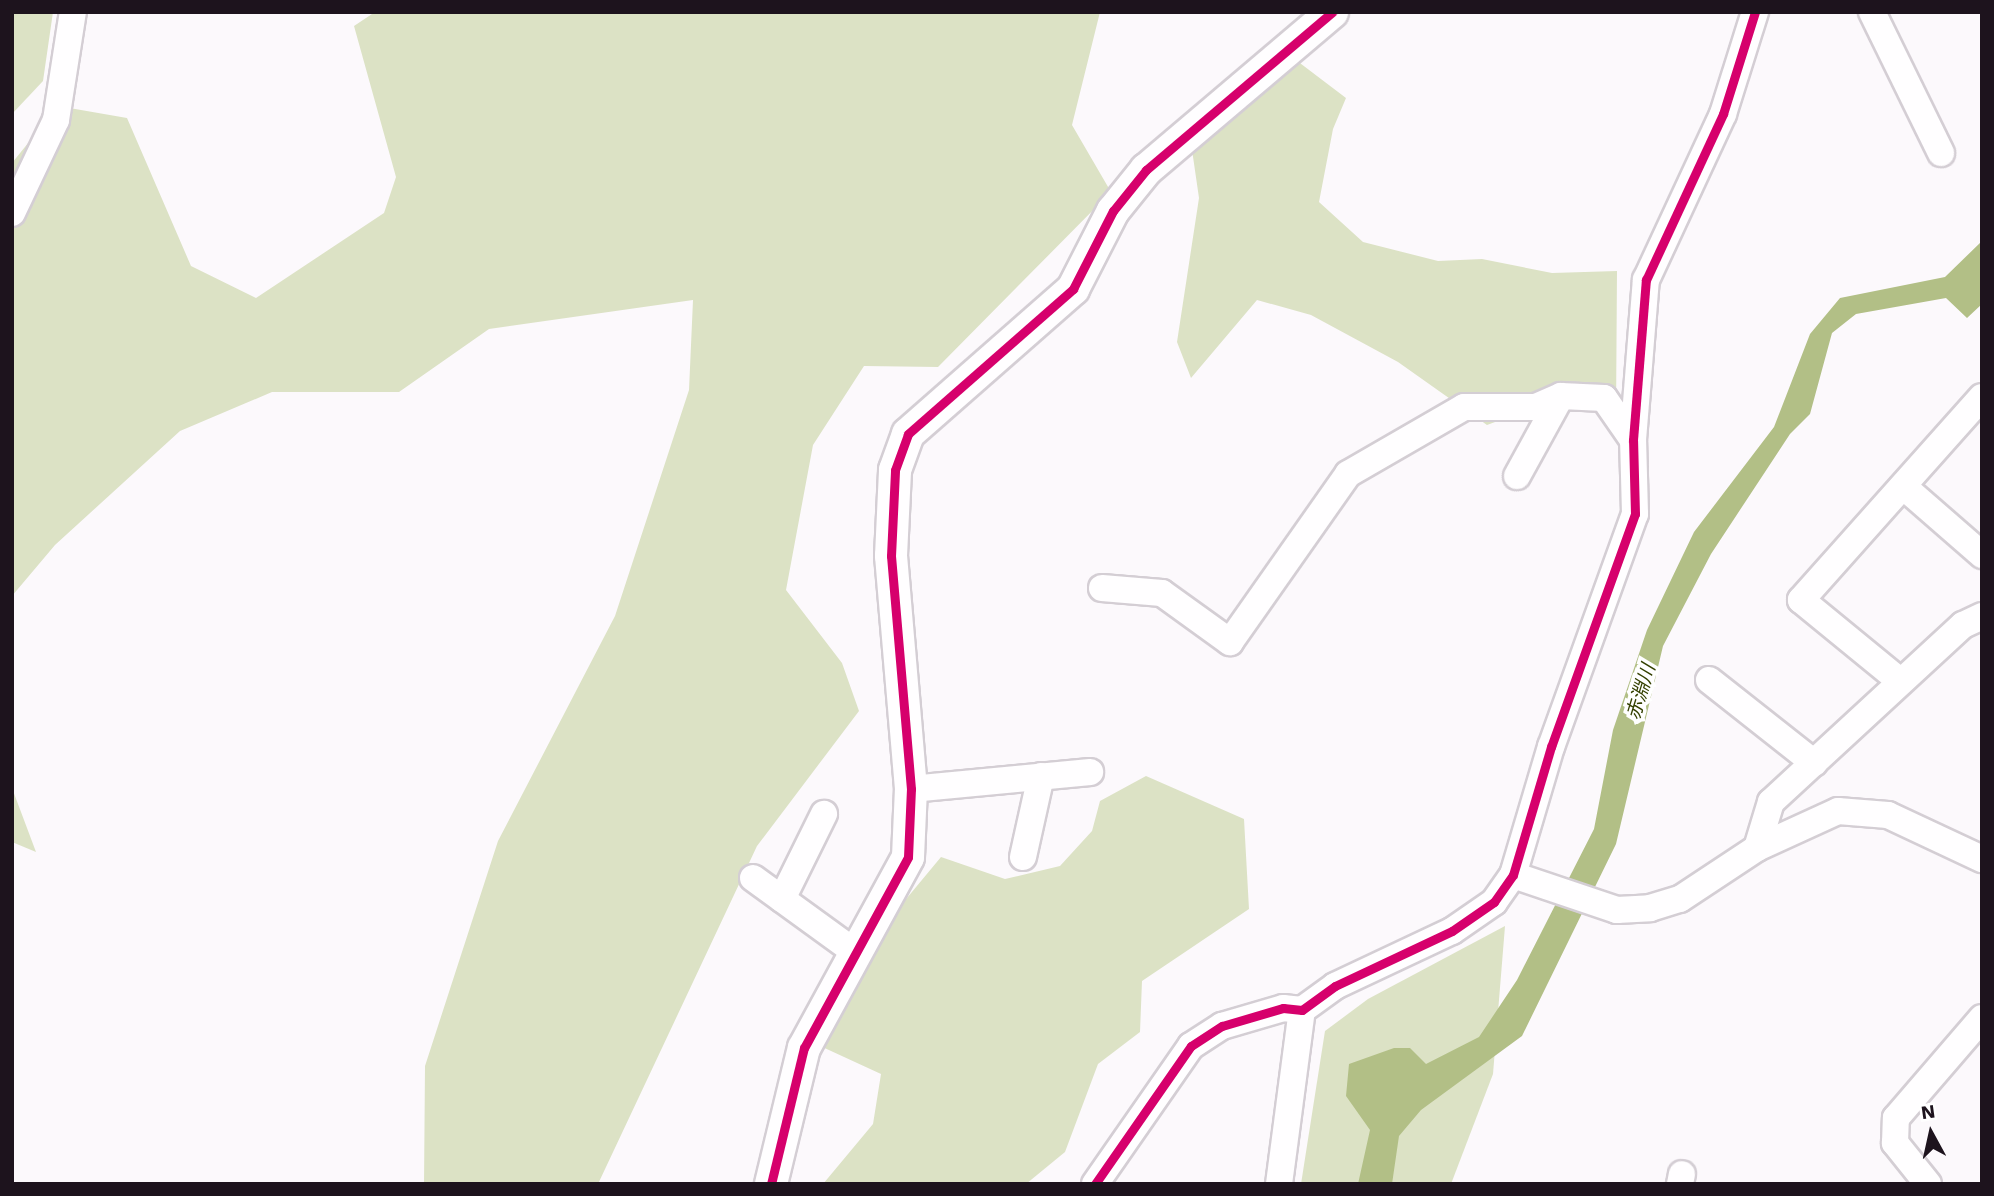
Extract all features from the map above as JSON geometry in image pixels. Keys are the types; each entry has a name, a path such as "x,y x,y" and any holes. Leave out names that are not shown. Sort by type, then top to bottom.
{"street":[{"path":"12,213 56,121 74,12"},
{"path":"771,1184 804,1048 908,857 911,789 891,555 895,470 908,434 1073,289 1113,211 1146,170 1332,12"},
{"path":"1095,1184 1191,1046 1222,1026 1283,1008 1302,1010 1335,986 1452,931 1494,902 1513,875 1550,747 1635,514 1633,440 1646,280 1723,114 1755,12"},
{"path":"1872,12 1941,153"},
{"path":"1102,588 1161,593 1230,642 1348,474 1464,407 1536,407 1561,396 1604,398 1633,440"},
{"path":"1517,476 1561,396"},
{"path":"1900,681 1801,600 1982,397"},
{"path":"1903,486 1982,555"},
{"path":"1757,848 1771,802 1963,625 1982,616"},
{"path":"1709,680 1814,763"},
{"path":"911,789 1090,772"},
{"path":"1023,857 1041,776"},
{"path":"1513,875 1617,910 1680,899 1757,848 1838,811 1888,814 1982,859"},
{"path":"782,899 824,814"},
{"path":"753,878 855,952"},
{"path":"1279,1184 1302,1010"},
{"path":"1928,1184 1895,1143 1896,1118 1982,1017"}],"shaded area":[{"path":"12,12 53,12 43,81 12,114"},
{"path":"375,12 1100,12 1072,125 1111,192 938,367 864,366 813,445 786,590 842,663 859,711 757,846 598,1184 424,1184 425,1066 498,841 615,616 689,390 693,300 489,329 399,392 272,392 180,431 55,545 12,596 12,163 58,106 127,118 191,266 256,298 384,213 396,177 354,26"},
{"path":"1288,54 1346,98 1333,129 1319,202 1363,242 1438,261 1482,259 1552,273 1617,271 1616,416 1546,403 1487,425 1398,362 1311,315 1257,300 1191,378 1177,342 1199,198 1191,143"},
{"path":"1146,776 1244,819 1249,909 1142,981 1140,1032 1098,1064 1065,1152 1026,1184 823,1184 873,1124 881,1074 818,1045 887,922 941,857 1005,879 1060,866 1092,831 1100,801"},
{"path":"12,788 36,852 12,842"},
{"path":"1505,926 1493,1074 1451,1184 1301,1184 1325,1031 1368,999"}],"water":[{"name":"赤淵川","path":"1982,241 1982,304 1967,318 1946,298 1856,314 1832,333 1810,414 1790,434 1711,554 1663,646 1616,844 1522,1036 1421,1110 1399,1136 1392,1184 1358,1184 1370,1130 1346,1096 1349,1064 1394,1048 1410,1048 1426,1064 1479,1037 1517,980 1594,829 1613,730 1647,630 1694,532 1774,427 1810,334 1840,298 1945,277"}],"cycle path":[{"path":"771,1184 804,1048 908,857 911,789 891,556 895,470 908,434 1073,289 1113,211 1146,170 1332,12"},
{"path":"1095,1184 1191,1046 1222,1026 1283,1008 1302,1010 1335,986 1452,931 1494,902 1513,875 1551,747 1635,514 1633,440 1646,280 1723,114 1755,12"}]}
